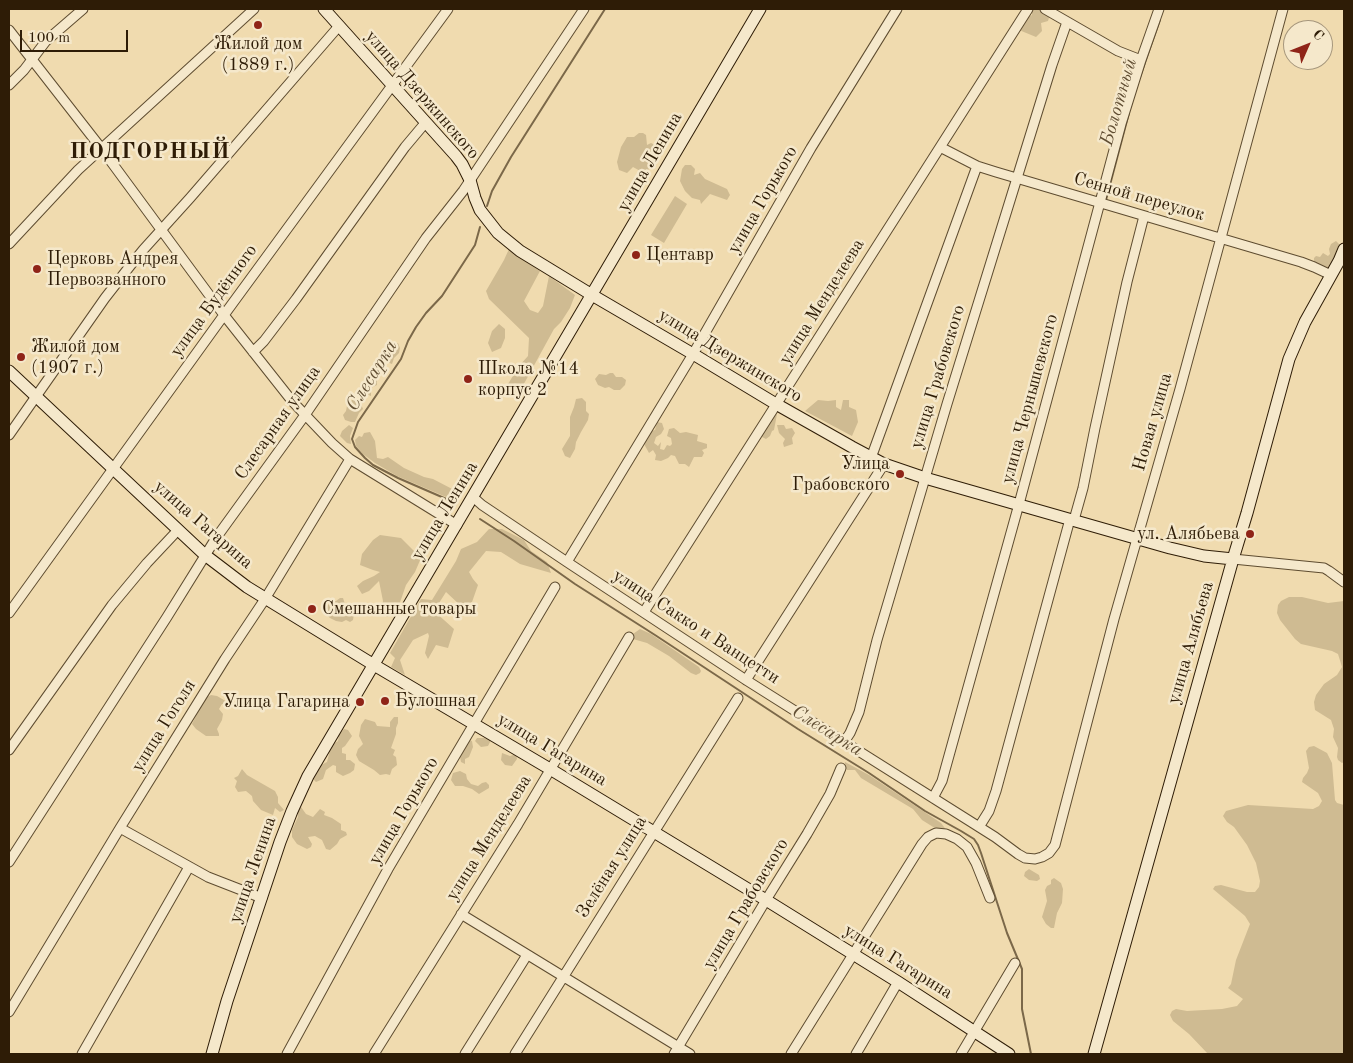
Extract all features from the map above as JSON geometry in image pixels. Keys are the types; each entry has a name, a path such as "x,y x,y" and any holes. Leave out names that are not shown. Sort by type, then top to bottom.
{"main road":[{"name":"улица Дзержинского","path":"324,9 456,156 470,180 480,210 504,239 531,258 592,295 776,404 884,464 925,478 1136,538 1204,556 1233,559"},
{"name":"улица Ленина","path":"212,1054 227,1001 286,826 305,783 760,9"},
{"name":"улица Алябьева","path":"1094,1054 1289,359 1305,322 1344,249"},
{"name":"улица Гагарина","path":"9,371 205,555 265,599 654,831 898,982 1009,1054"}],"street":[{"path":"9,85 24,70 46,41 83,9"},
{"path":"9,244 57,191 101,148 254,9"},
{"name":"улица Будённого","path":"9,613 448,9"},
{"name":"Слесарная улица","path":"9,862 219,534 305,415 436,225 463,191 584,9"},
{"name":"улица Горького","path":"568,562 693,354 811,148 897,9"},
{"name":"улица Менделеева","path":"644,612 1028,9"},
{"path":"1044,9 1118,51 1141,60"},
{"name":"улица Чернышевского","path":"932,798 939,787 945,770 1124,116 1159,9"},
{"name":"Новая улица","path":"1056,845 1106,648 1166,438 1282,9"},
{"name":"улица Грабовского","path":"844,742 859,712 877,640 925,478 1052,65 1067,22"},
{"path":"9,435 105,298 143,250 339,26"},
{"path":"9,30 101,148 224,315 292,401 350,459 456,525"},
{"path":"253,352 264,341 296,299 405,147 426,122"},
{"name":"Сенной переулок","path":"940,147 977,166 1301,262 1331,275"},
{"path":"871,458 977,166"},
{"path":"979,828 989,811 996,791 1072,519 1083,488 1129,273 1144,216"},
{"name":"улица Гоголя","path":"9,1012 224,659 265,599 350,459"},
{"path":"746,680 884,464"},
{"name":"улица Сакко и Ванцетти","path":"473,497 482,505 746,680 1025,858 1035,859 1042,857 1049,853 1056,845"},
{"path":"9,750 112,605 178,530"},
{"path":"1233,559 1324,568 1344,582"},
{"name":"улица Горького","path":"287,1054 388,869 555,587"},
{"name":"улица Менделеева","path":"374,1054 629,637"},
{"name":"Зелёная улица","path":"515,1054 738,698"},
{"name":"улица Грабовского","path":"676,1051 822,809 842,768"},
{"path":"120,828 189,867 262,898"},
{"path":"791,1054 928,837 936,833 946,834 957,839 967,847 976,863 990,898"},
{"path":"82,1054 189,867"},
{"path":"461,914 564,976 676,1051 690,1054"},
{"path":"465,1054 527,955"},
{"path":"961,1054 1015,963"},
{"path":"856,1054 898,982"}],"shaded area":[{"path":"1032,9 1039,9 1050,14 1048,21 1041,23 1042,31 1036,37 1019,30 1025,19 1032,15"},
{"path":"639,133 646,135 647,145 651,143 655,145 659,153 650,169 642,172 633,167 627,173 619,170 617,162 621,147 627,137 634,137"},
{"path":"685,165 691,165 695,169 694,175 700,173 705,179 727,189 730,195 727,200 710,194 701,204 700,200 692,198 685,191 680,181 682,169"},
{"path":"675,196 687,204 664,243 651,235"},
{"path":"1336,241 1340,245 1334,264 1328,268 1314,262 1316,256 1320,257 1323,253 1328,256 1331,244"},
{"path":"509,249 540,271 524,301 530,310 538,313 543,306 549,276 575,295 570,308 554,329 520,391 514,393 508,384 519,366 528,356 529,338 489,299 486,291"},
{"path":"499,324 505,329 505,338 501,348 492,352 488,343 492,331"},
{"path":"398,343 399,353 394,358 392,364 387,362 390,348"},
{"path":"610,373 626,380 625,385 620,390 598,385 595,379 599,374 606,375"},
{"path":"377,380 377,385 371,388 371,396 366,394 363,389 368,381"},
{"path":"582,398 586,402 586,411 589,414 588,420 570,458 565,456 562,449 570,436 570,417 576,399"},
{"path":"352,400 357,400 363,409 355,422 345,420 343,415"},
{"path":"818,400 836,400 836,407 841,410 843,400 849,400 849,407 856,410 858,422 852,436 805,411"},
{"path":"777,414 774,430 766,439 762,437 762,433 773,416"},
{"path":"657,422 662,423 664,429 656,437 654,443 658,446 661,442 660,449 664,450 667,445 670,446 672,444 671,438 667,436 669,429 674,428 680,433 686,432 698,435 697,441 707,444 707,448 702,450 704,453 702,457 694,457 689,467 685,464 679,464 675,456 671,455 661,461 655,460 656,455 653,450 649,453 644,444 651,431 655,430"},
{"path":"349,425 353,428 350,436 351,444 347,443 340,436 342,431"},
{"path":"777,425 784,425 786,429 792,428 795,433 792,438 793,444 784,447 785,439 779,433"},
{"path":"370,432 375,441 377,458 383,459 388,457 404,468 433,479 456,491 454,495 450,498 446,497 397,476 363,454 356,446 355,440 359,436 362,437 364,433"},
{"path":"489,529 502,529 524,540 531,551 547,562 551,573 520,564 501,552 486,551 469,572 478,585 472,602 461,606 446,592 434,611 454,629 448,648 436,645 428,659 425,653 428,633 413,640 400,660 405,675 391,667 395,658 390,653 421,599 432,600 456,561 461,549 477,542"},
{"path":"380,535 401,538 421,558 415,572 406,585 397,611 387,617 381,610 383,601 379,581 369,591 362,594 357,586 380,572 360,565 362,554 373,540"},
{"path":"1289,597 1302,597 1328,603 1344,601 1344,762 1342,763 1337,757 1338,748 1333,737 1334,729 1331,720 1315,710 1314,702 1316,695 1324,684 1337,675 1342,667 1338,654 1301,644 1295,639 1280,620 1277,613 1278,605 1281,601"},
{"path":"343,598 345,604 352,604 355,608 353,620 350,622 346,620 342,622 336,621 325,613 328,605"},
{"path":"640,629 651,634 699,667 700,673 696,675 691,673 669,656 647,643 633,639 633,634"},
{"path":"211,695 217,696 229,703 222,704 219,709 223,714 217,729 219,736 206,736 192,724 205,698"},
{"path":"394,717 398,717 398,723 391,748 395,750 393,755 396,757 397,765 392,769 390,775 380,775 359,761 356,755 358,749 363,744 359,736 361,725 365,719 375,722 377,726 390,727 390,722"},
{"path":"344,729 348,730 352,736 342,748 342,753 346,754 346,760 350,760 355,764 354,770 343,776 336,772 336,766 333,765 326,770 323,779 316,782 313,779 319,766 327,762 333,744 338,741 339,735"},
{"path":"477,738 491,740 488,746 481,747 475,741"},
{"path":"468,740 472,741 473,747 469,757 465,759 465,764 461,762 460,757"},
{"path":"1314,746 1327,753 1332,763 1335,800 1337,803 1344,805 1344,1054 1208,1054 1189,1034 1173,1021 1170,1015 1176,1009 1187,1011 1237,1006 1243,999 1228,988 1231,984 1236,960 1250,924 1245,916 1213,889 1215,886 1221,885 1247,892 1255,892 1259,887 1260,881 1256,863 1247,845 1223,816 1226,811 1248,805 1313,809 1319,806 1322,801 1318,793 1302,782 1309,768 1306,751 1309,747"},
{"path":"502,753 510,756 516,754 517,759 512,766 505,765 501,760"},
{"path":"845,762 869,775 941,823 947,831 938,830 922,820 913,809 861,778 855,770 847,770 844,766"},
{"path":"242,769 247,775 275,791 278,803 284,810 280,812 275,808 273,815 261,810 253,801 252,796 246,791 238,792 235,787 237,781 234,778 238,776"},
{"path":"460,771 466,774 471,784 478,786 486,782 489,788 479,794 463,786 455,786 451,780 453,773"},
{"path":"301,807 306,814 313,817 320,809 325,812 324,815 341,824 341,830 346,832 347,835 340,839 330,850 326,849 322,840 315,836 308,837 312,844 307,849 297,844 292,837 292,830 298,817 297,812"},
{"path":"1029,869 1039,875 1040,879 1037,881 1029,880 1024,876 1025,872"},
{"path":"1054,878 1061,883 1063,889 1062,903 1057,913 1054,928 1051,928 1042,917 1047,901 1045,890"}],"waterway":[{"name":"Слесарка","path":"487,206 492,191 511,157 605,9"},
{"name":"Болотный","path":"1140,77 1160,20"},
{"name":"Болотный","path":"1106,200 1129,113"},
{"name":"Слесарка","path":"451,501 373,465 355,447 352,439 358,422 401,359 416,327 442,296 475,245 480,227"},
{"name":"Слесарка","path":"480,519 575,584 798,729 869,773 925,811 974,839 981,853 1007,933 1022,969 1022,1009 1031,1054"}],"place":[{"name":"Жилой дом (1889 г.)","path":"258,25"},
{"name":"Центавр","path":"636,255"},
{"name":"Церковь Андрея Первозванного","path":"37,269"},
{"name":"Жилой дом (1907 г.)","path":"21,357"},
{"name":"Школа №14 корпус 2","path":"468,379"},
{"name":"Улица Грабовского","path":"900,474"},
{"name":"ул. Алябьева","path":"1250,534"},
{"name":"Смешанные товары","path":"312,609"},
{"name":"Булошная","path":"385,701"},
{"name":"Улица Гагарина","path":"360,702"}],"district":[{"name":"ПОДГОРНЫЙ","path":"150,152"}]}
